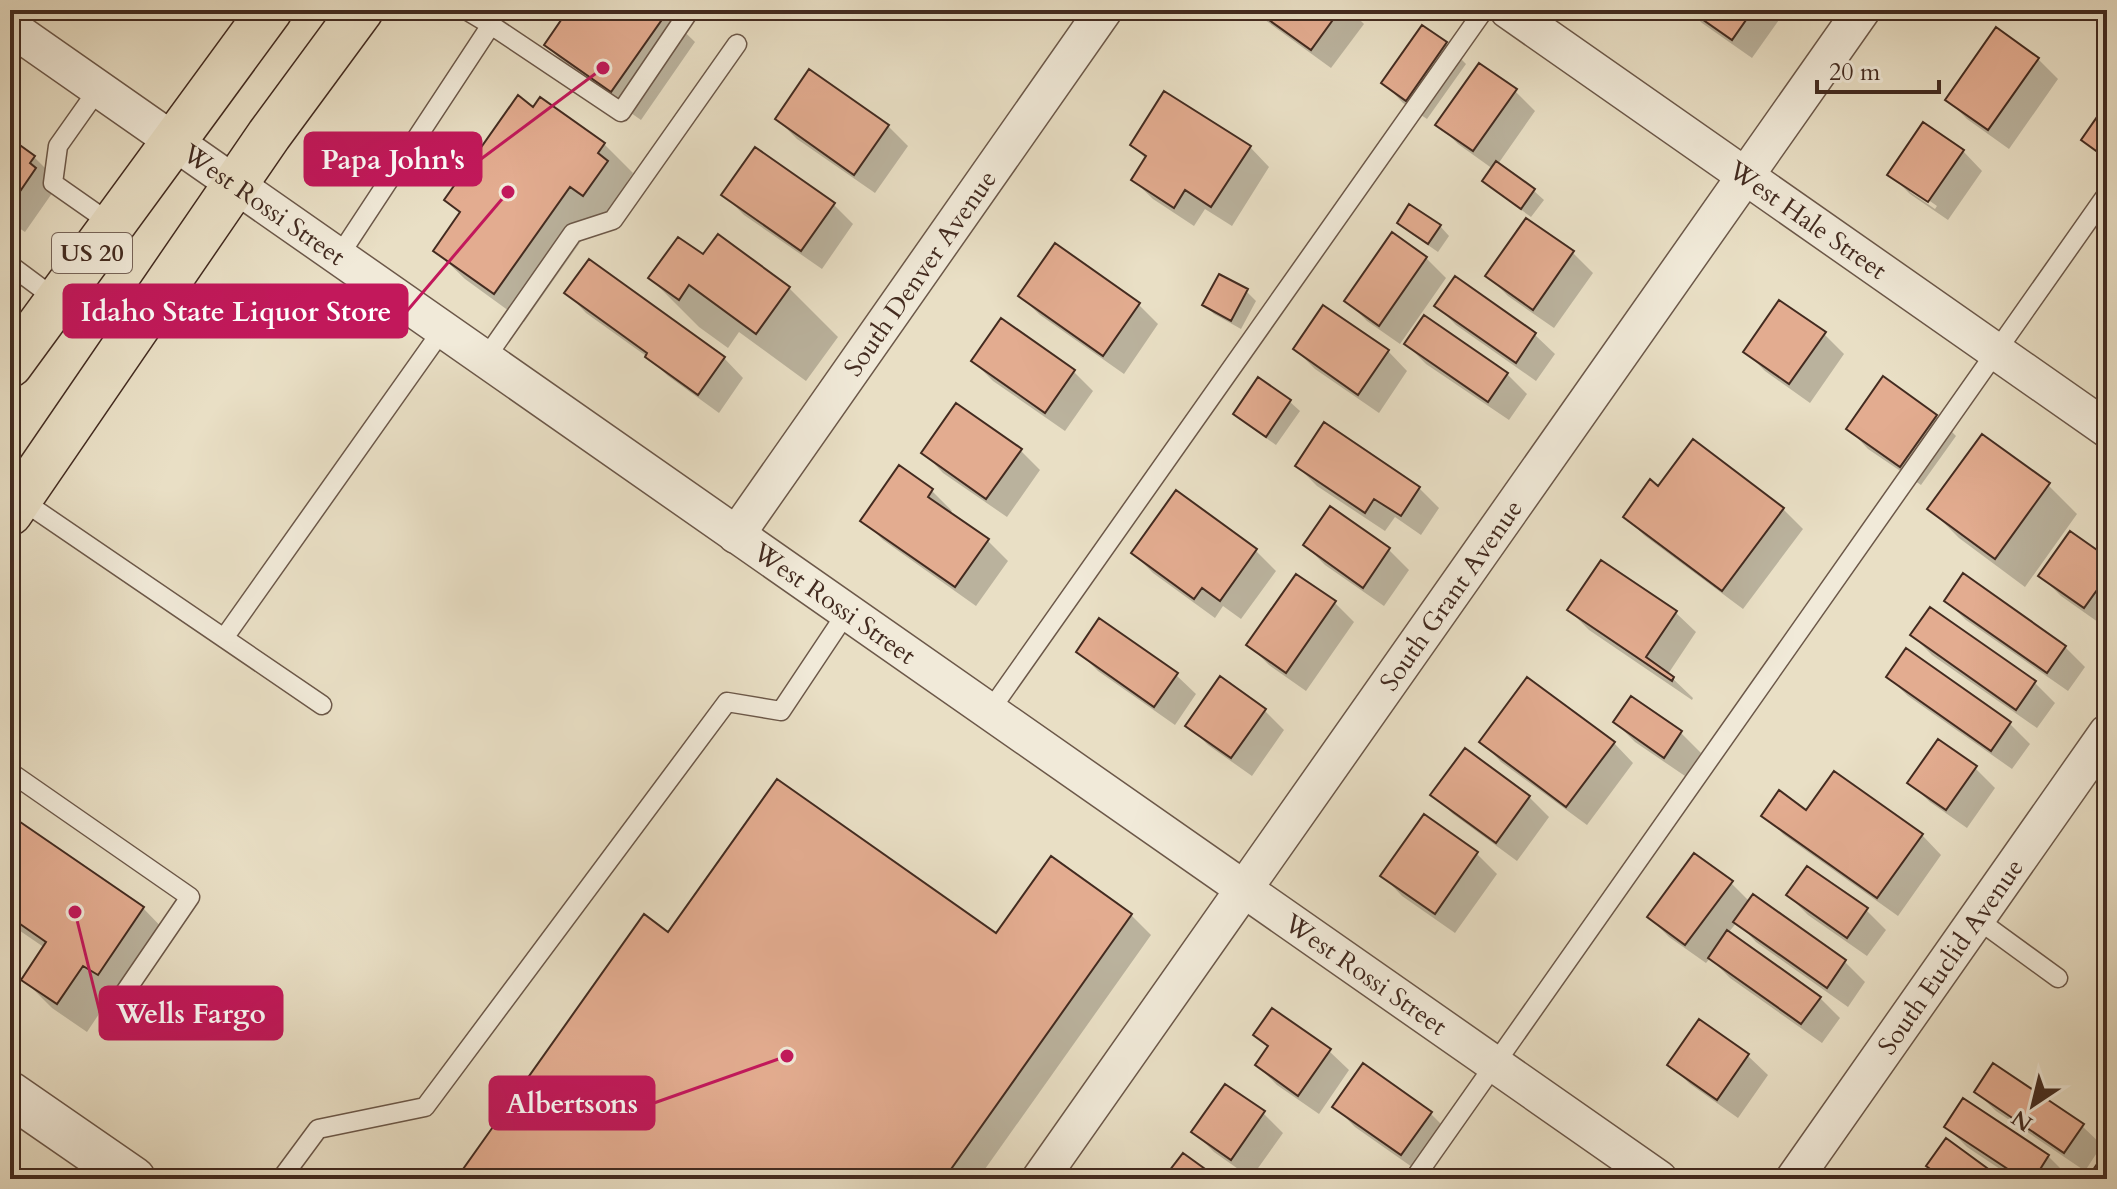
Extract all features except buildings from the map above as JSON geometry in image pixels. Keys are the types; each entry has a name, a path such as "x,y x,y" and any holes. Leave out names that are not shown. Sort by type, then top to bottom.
{"main road":[{"name":"US 20","path":"10,365 270,10"},
{"name":"US 20","path":"15,506 269,135 361,10"}],"street":[{"name":"South Denver Avenue","path":"736,535 1104,10"},
{"name":"West Hale Street","path":"1508,10 2107,429"},
{"name":"South Grant Avenue","path":"1040,1179 1862,10"},
{"name":"West Rossi Street","path":"10,27 1659,1179"},
{"name":"South Euclid Avenue","path":"1794,1179 2107,733"},
{"path":"10,1094 133,1179"}],"lane":[{"path":"466,10 621,112 690,10"},
{"path":"989,712 1484,10"},
{"path":"339,256 491,25"},
{"path":"485,359 573,233 613,220 737,44"},
{"path":"99,88 58,146 53,183 113,225"},
{"path":"1414,1179 2107,194"},
{"path":"10,265 57,300"},
{"path":"224,638 443,329"},
{"path":"15,506 224,638 322,705"},
{"path":"281,1179 318,1129 425,1107 727,702 781,711 847,612"},
{"path":"10,772 190,897 123,995"},
{"path":"1977,919 2058,978"}],"place":[{"name":"Papa John's","path":"603,68"},
{"name":"Idaho State Liquor Store","path":"508,192"},
{"name":"Wells Fargo","path":"75,912"},
{"name":"Albertsons","path":"787,1056"}]}
